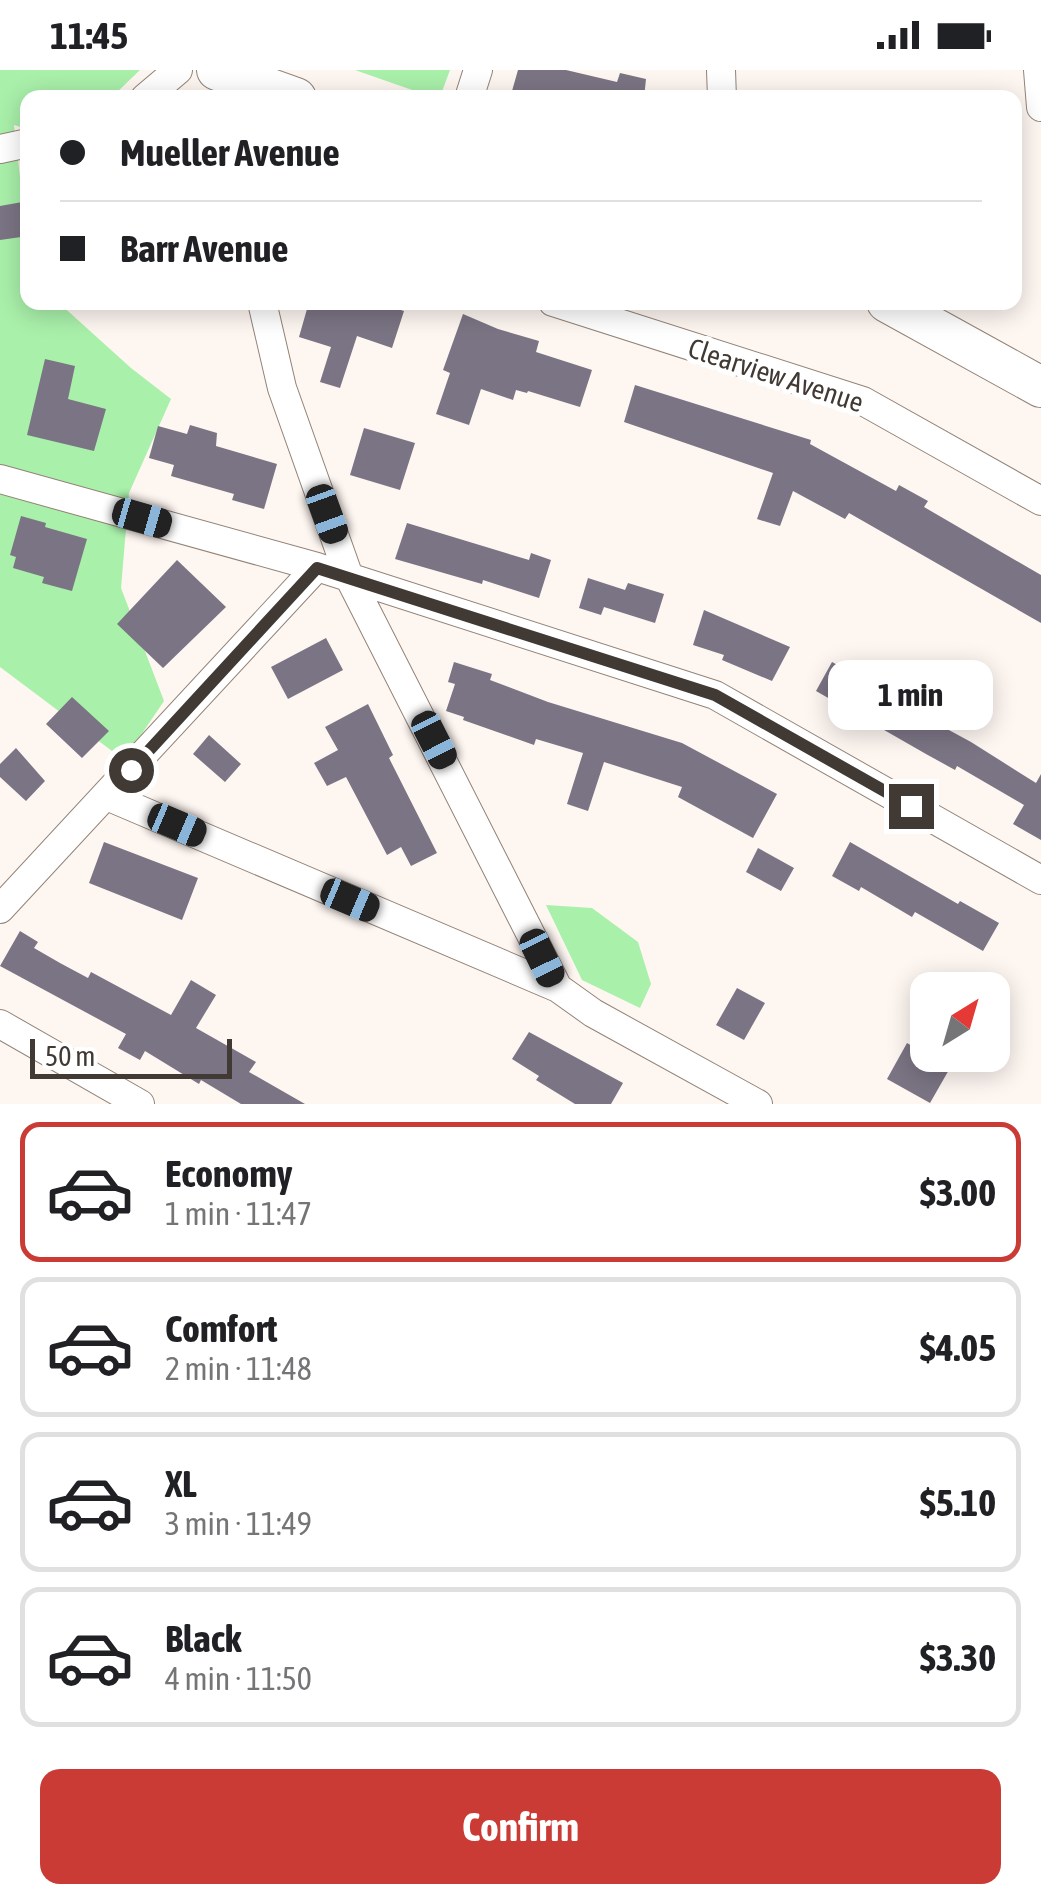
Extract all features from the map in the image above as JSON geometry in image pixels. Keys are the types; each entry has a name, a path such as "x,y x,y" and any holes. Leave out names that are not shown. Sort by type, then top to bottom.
{"main road":[{"path":"217,70 273,90"},
{"path":"902,310 1041,386"}],"street":[{"path":"154,90 178,70"},
{"path":"1038,70 1041,106"},
{"path":"264,310 282,388 349,578 558,988"},
{"name":"Clearview Avenue","path":"578,310 863,400 1041,501"},
{"path":"0,479 317,568 715,695 1041,880"},
{"path":"0,909 317,568"},
{"path":"108,796 558,988 593,1013 758,1104"},
{"path":"0,1024 140,1104"}],"green space":[{"path":"0,70 140,70 119,90 20,90 20,127 14,125 20,177 20,310 67,310 171,399 129,493 121,588 164,701 124,760 0,667"},
{"path":"355,70 450,70 443,90 412,90"},
{"path":"546,905 592,908 638,942 651,984 640,1008 582,980"}],"building":[{"path":"518,70 566,70 617,82 620,73 646,79 645,90 512,90"},
{"path":"20,202 20,237 0,240 0,206"},
{"path":"307,310 404,311 392,348 357,336 340,388 320,382 331,347 299,337"},
{"path":"463,314 539,341 536,352 592,370 580,407 528,391 516,390 513,400 481,389 469,425 436,414 450,373 443,370"},
{"path":"45,359 75,366 68,399 106,409 94,451 27,435"},
{"path":"635,385 811,440 810,444 896,491 899,485 928,501 924,507 1041,575 1041,623 849,513 845,519 793,491 780,526 757,519 773,473 624,422"},
{"path":"190,425 217,433 216,446 277,464 264,509 232,500 234,494 171,476 174,465 149,458 158,426 187,434"},
{"path":"364,428 415,443 400,490 350,475"},
{"path":"21,516 87,539 72,591 42,583 44,577 13,568 16,557 10,555"},
{"path":"407,523 529,560 531,553 551,560 539,598 395,559"},
{"path":"177,560 226,607 163,668 117,624"},
{"path":"588,578 625,590 628,583 664,594 655,623 604,607 601,615 579,608"},
{"path":"704,610 790,647 772,681 722,660 724,655 693,645"},
{"path":"326,638 343,670 288,699 271,667"},
{"path":"454,662 492,674 490,680 548,702 682,743 777,794 753,838 678,797 682,787 604,762 588,811 567,804 583,753 536,739 534,745 446,711 455,684 448,682"},
{"path":"832,662 1036,783 1041,774 1041,840 1013,824 1024,805 816,691"},
{"path":"72,697 109,731 82,758 46,724"},
{"path":"368,704 393,755 389,758 437,853 411,866 401,847 387,855 346,777 327,786 314,763 338,750 325,727"},
{"path":"209,735 241,764 225,782 193,754"},
{"path":"16,748 45,781 26,801 0,777 0,764"},
{"path":"104,842 198,878 182,920 89,883"},
{"path":"850,842 999,923 983,951 915,912 912,917 861,887 859,891 832,876"},
{"path":"758,848 794,868 781,891 746,872"},
{"path":"20,931 38,942 34,948 60,963 88,978 91,972 171,1015 191,980 216,995 196,1028 256,1062 249,1072 305,1104 241,1104 145,1051 140,1060 118,1048 126,1034 0,966"},
{"path":"737,988 765,1003 744,1040 716,1025"},
{"path":"529,1032 623,1083 611,1104 575,1104 536,1080 539,1076 512,1059"},
{"path":"907,1043 910,1072 948,1072 930,1103 887,1079"}],"route":[{"path":"131,770 317,568 715,695 911,806"}]}
